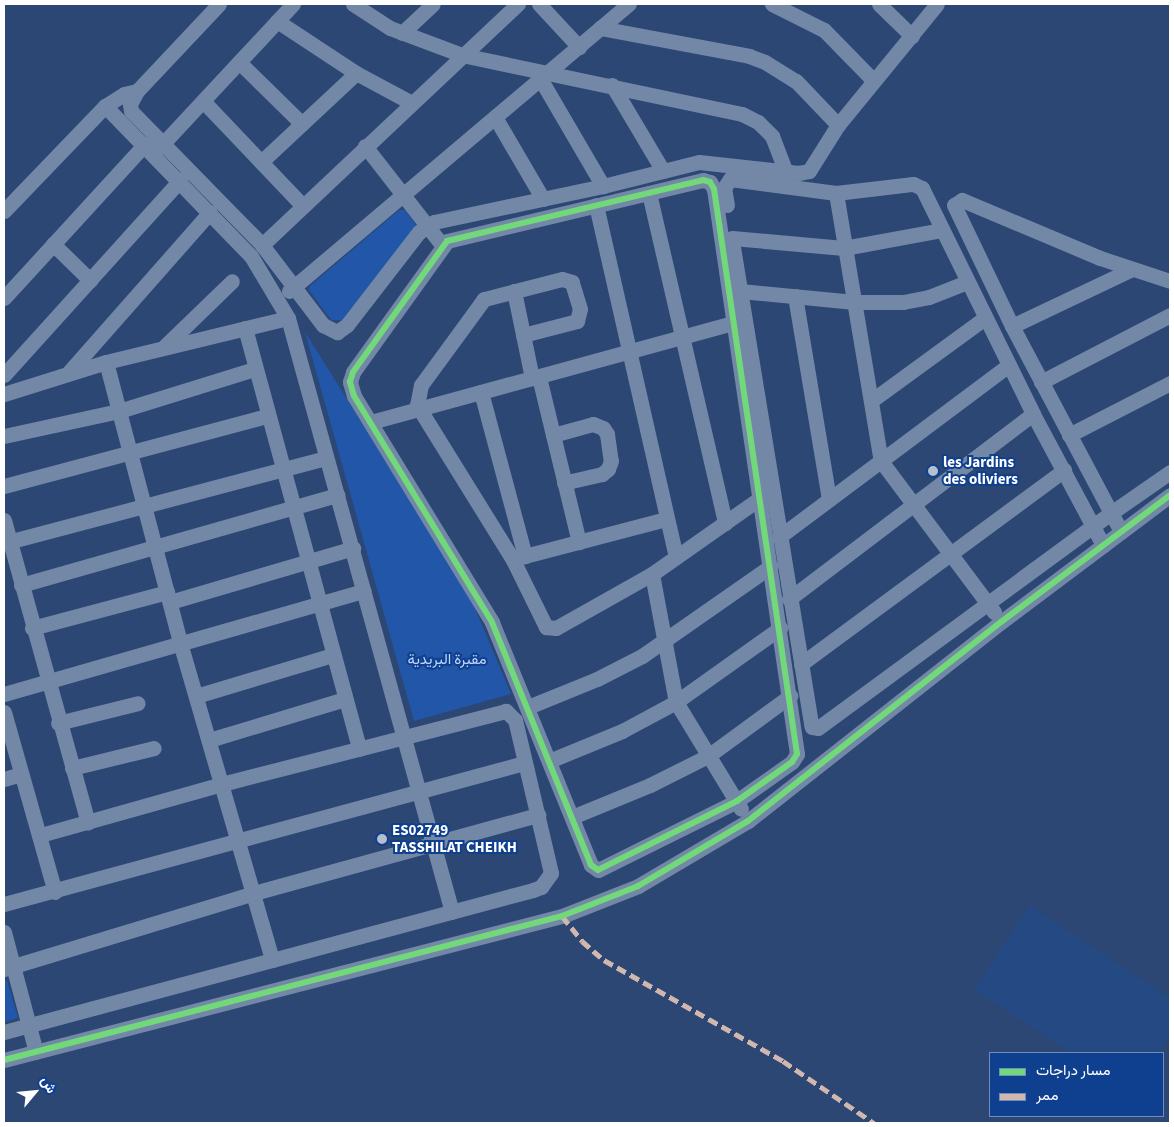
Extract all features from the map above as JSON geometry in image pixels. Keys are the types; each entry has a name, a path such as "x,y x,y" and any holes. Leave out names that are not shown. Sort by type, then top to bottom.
{"street":[{"path":"220,4 136,91 130,104 131,111 154,146 180,180 251,256 280,300 288,318 452,912"},
{"path":"4,298 54,244 203,101 293,4"},
{"path":"353,4 402,33 462,55 544,77 612,85 751,118 772,136 786,172"},
{"path":"402,33 432,4"},
{"path":"262,245 410,102 518,4"},
{"path":"539,4 579,47"},
{"path":"280,300 629,4"},
{"path":"772,4 790,10 824,30 874,81"},
{"path":"879,4 912,36"},
{"path":"106,106 154,146 262,245 326,328 340,331 427,225 709,161 786,172 802,173 811,169 838,125 937,4"},
{"path":"277,21 356,73 410,102"},
{"path":"600,28 765,62 796,81 838,125"},
{"path":"239,62 302,124"},
{"path":"261,162 356,73"},
{"path":"544,77 603,186"},
{"path":"612,85 664,171"},
{"path":"4,211 106,106 124,94 136,91"},
{"path":"203,101 303,206"},
{"path":"495,117 543,199"},
{"path":"365,146 442,245"},
{"path":"1104,544 1093,527 1033,414 924,191 917,185 836,193 730,179 724,188 810,725 818,728 988,605 1093,527 1111,513 1170,472"},
{"path":"4,375 180,180"},
{"path":"703,180 712,184 798,749 795,759 737,801 602,870 592,865 528,707 485,608 352,391 351,377 442,245 454,238 596,205 703,180"},
{"path":"649,193 725,523"},
{"path":"836,193 881,461 1001,622"},
{"path":"1121,530 1012,326 954,209 959,200 1132,269 1166,280 1170,293"},
{"path":"596,205 676,557"},
{"path":"68,372 210,212"},
{"path":"732,238 844,248 942,230"},
{"path":"54,244 90,280"},
{"path":"1012,326 1132,269"},
{"path":"519,558 418,410 417,394 421,385 480,303 490,296 566,279 572,282 576,290 580,312 577,321 523,335"},
{"path":"164,347 232,281"},
{"path":"740,292 854,302 903,302 929,297 967,282"},
{"path":"514,291 523,335 553,435 579,542"},
{"path":"796,296 829,499"},
{"path":"1042,382 1170,316"},
{"path":"4,394 68,372 288,318"},
{"path":"870,401 985,318"},
{"path":"371,422 734,323"},
{"path":"244,328 359,749"},
{"path":"106,362 182,646 272,960"},
{"path":"779,537 1009,365"},
{"path":"4,436 119,411 255,369"},
{"path":"1069,435 1170,383"},
{"path":"481,392 519,558 544,624 552,629 652,574 760,498"},
{"path":"789,599 1033,414"},
{"path":"4,486 268,416"},
{"path":"553,435 593,424 603,428 607,434 611,461 608,469 602,474 564,483"},
{"path":"6,542 326,458"},
{"path":"801,664 1064,470"},
{"path":"21,586 337,495"},
{"path":"4,1060 562,916 638,886 748,821 1001,622 1170,495"},
{"path":"519,558 666,519"},
{"path":"4,520 6,542 21,586 46,682 88,823"},
{"path":"32,628 169,597 353,548"},
{"path":"528,707 597,679 663,643 771,566"},
{"path":"652,574 663,643 676,702 748,821"},
{"path":"4,694 182,646 364,591"},
{"path":"550,761 622,730 676,702 780,628"},
{"path":"196,696 333,655"},
{"path":"572,818 650,785 708,756 790,696"},
{"path":"209,740 345,699"},
{"path":"58,723 138,703"},
{"path":"4,1032 541,888 548,882 551,865 513,716 506,711 222,784 40,835"},
{"path":"4,712 20,774 40,835 55,892"},
{"path":"72,768 154,748"},
{"path":"4,904 55,892 524,762"},
{"path":"4,779 20,774"},
{"path":"8,968 254,893 538,815"},
{"path":"4,932 8,968 29,1026 36,1052"}],"green space":[{"path":"399,210 405,210 416,225 344,320 331,320 309,290 310,286"},
{"name":"مقبرة البريدية","path":"305,332 469,594 511,694 414,721"},
{"path":"7,980 18,1018 4,1022 4,981"}],"shaded area":[{"path":"1029,905 1170,998 1170,1034 1159,1052 1069,1052 974,990"}],"marked path":[{"path":"562,916 582,941 604,960 783,1061 874,1123"}],"cycle path":[{"path":"703,180 710,182 714,189 797,754 792,762 737,801 598,870 591,865 492,622 354,396 350,382 353,372 447,241 703,180"},
{"path":"4,1060 562,916 638,886 748,821 1001,622 1170,495"}],"place":[{"name":"les Jardins des oliviers","path":"933,471"},
{"name":"ES02749 TASSHILAT CHEIKH","path":"382,839"}]}
